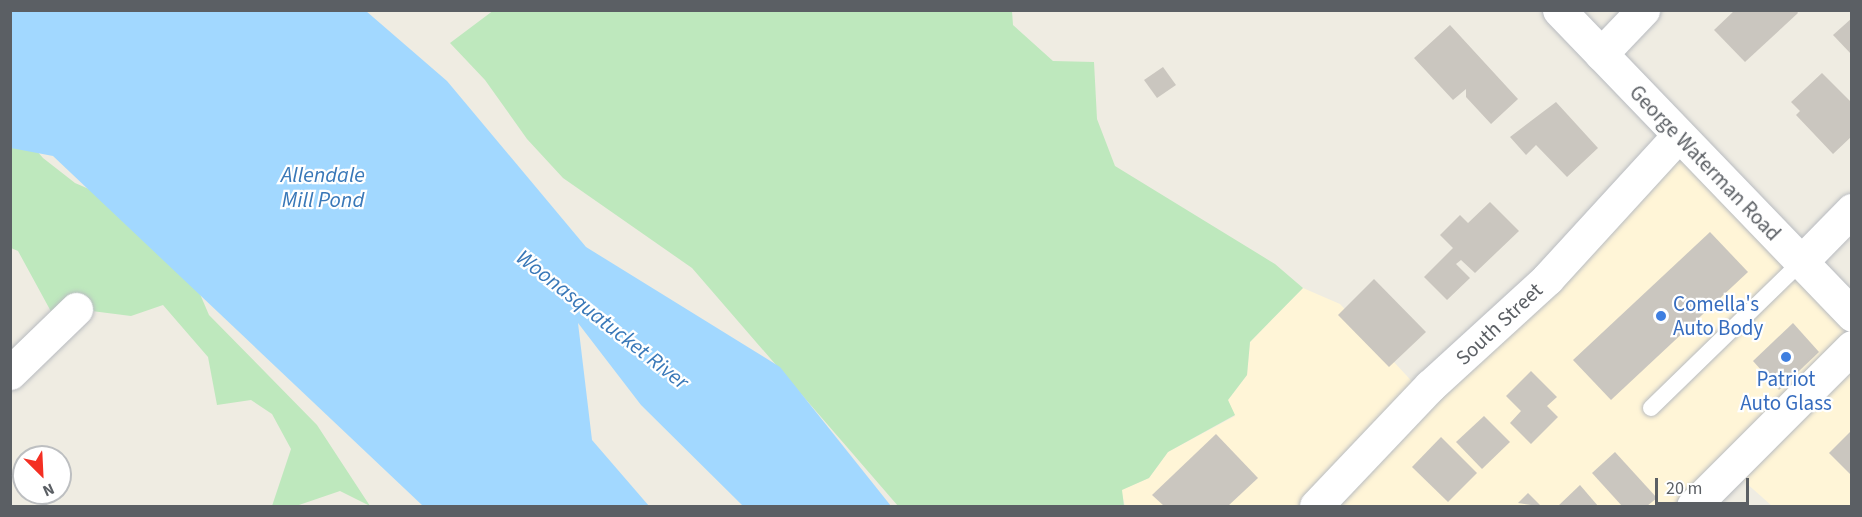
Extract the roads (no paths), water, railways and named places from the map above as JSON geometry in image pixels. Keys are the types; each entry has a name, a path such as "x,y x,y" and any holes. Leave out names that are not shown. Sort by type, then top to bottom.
{"street":[{"name":"George Waterman Road","path":"1559,10 1677,137 1851,315"},
{"path":"1601,54 1643,10"},
{"name":"South Street","path":"1316,507 1431,386 1547,279 1677,137"},
{"path":"1801,262 1851,210"},
{"path":"10,373 76,309"},
{"path":"1693,507 1851,347"}],"lane":[{"path":"1651,408 1801,262"}],"water":[{"name":"Allendale Mill Pond","path":"10,11 366,11 447,81 586,247 780,367 891,506 743,506 641,405 578,323 592,440 649,506 423,506 53,156 11,148"}],"place":[{"name":"Comella's Auto Body","path":"1661,316"},
{"name":"Patriot Auto Glass","path":"1786,357"}],"water label":[{"name":"Woonasquatucket River","path":"602,320"}]}
